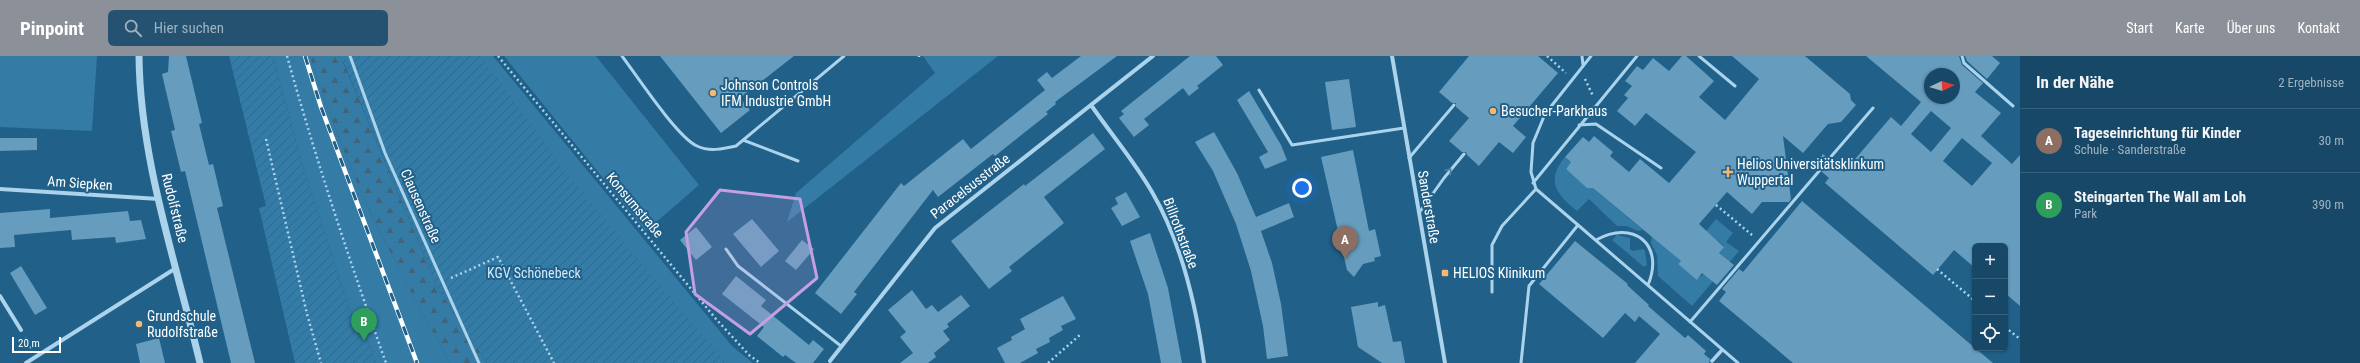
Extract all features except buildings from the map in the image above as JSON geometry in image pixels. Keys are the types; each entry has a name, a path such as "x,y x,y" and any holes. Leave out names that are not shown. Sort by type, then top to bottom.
{"street":[{"name":"Rudolfstraße","path":"139,56 140,97 148,149 200,363"},
{"name":"Paracelsusstraße","path":"830,361 935,228 1153,56"},
{"name":"Sanderstraße","path":"1392,56 1445,363"},
{"name":"Billrothstraße","path":"1091,105 1152,192 1173,237 1191,291 1204,363"},
{"name":"Am Siepken","path":"0,189 159,199"},
{"path":"26,363 176,268"},
{"path":"0,296 21,330"},
{"path":"1712,361 1722,350"}],"lane":[{"name":"Clausenstraße","path":"350,56 385,153 479,363"},
{"path":"622,56 682,135 697,146 717,150 736,146 844,56"},
{"path":"1582,56 1583,65"},
{"path":"1591,56 1572,78 1545,114 1533,143 1531,172 1533,183 1536,188 1578,225 1738,363"},
{"path":"1533,183 1578,125 1599,103 1637,56"},
{"path":"1699,56 1735,86"},
{"path":"1962,56 1964,63 2013,106"},
{"path":"1259,90 1292,145 1404,128"},
{"path":"1409,158 1454,105"},
{"path":"1829,159 1873,108"},
{"path":"1578,125 1596,124 1661,168"},
{"path":"743,140 798,161"},
{"path":"1419,212 1464,154"},
{"path":"1690,322 1820,170"},
{"path":"1492,292 1492,245 1502,226 1536,188"},
{"path":"1521,363 1529,286 1578,225"},
{"path":"1596,240 1606,234 1620,231 1631,233 1643,239 1652,255 1651,278 1648,285"},
{"path":"726,249 738,266 841,346"}],"path":[{"path":"287,56 308,133 348,258 386,363"},
{"name":"Konsumstraße","path":"498,56 716,319 749,355 760,363"},
{"path":"1546,56 1572,78"},
{"path":"1583,65 1585,79 1590,93 1599,103"},
{"path":"266,139 307,314 321,363"},
{"path":"1716,205 1759,241"},
{"path":"443,281 498,257 554,363"},
{"path":"1937,269 1972,298"},
{"path":"2008,329 2020,339"},
{"path":"21,330 37,356"},
{"path":"1048,363 1081,334"}],"highlighted area":[{"path":"720,190 800,199 817,278 750,334 695,294 686,232"}],"green space":[{"path":"0,56 97,56 92,131 0,127"},
{"path":"229,56 273,56 303,167 353,319 359,316 376,363 295,363 259,208 266,206"},
{"path":"273,56 310,56 354,176 393,257 450,363 376,363 359,317 353,319 303,167"},
{"path":"310,56 355,56 343,62 438,289 487,363 450,363 393,257 354,176"},
{"name":"KGV Schönebeck","path":"355,56 481,56 575,184 726,363 487,363 438,289 343,61"},
{"path":"474,56 493,56 732,346 753,363 715,363"},
{"path":"504,56 596,56 699,185 646,231"},
{"path":"923,56 998,56 787,222 796,193 935,73"},
{"path":"1565,157 1571,162 1566,169 1585,184 1593,188 1643,230 1638,231 1627,226 1617,226 1589,199 1577,211 1570,205 1559,193 1555,180 1559,166"},
{"path":"1716,219 1733,233 1726,242 1739,251 1692,306 1658,276 1657,255 1651,243 1652,236 1681,261 1678,264 1697,279 1725,258 1719,253 1724,246 1706,231"},
{"path":"1617,235 1630,238 1630,249 1633,251 1643,249 1645,251 1647,265 1644,267 1612,240"}],"railway":[{"path":"305,56 321,107 417,363"}],"place":[{"name":"Johnson Controls IFM Industrie GmbH","path":"713,93"},
{"name":"Besucher-Parkhaus","path":"1493,111"},
{"name":"Helios Universitätsklinkum Wuppertal","path":"1728,172"},
{"name":"Tageseinrichtung für Kinder","path":"1345,259"},
{"name":"HELIOS Klinikum","path":"1445,273"},
{"name":"Grundschule Rudolfstraße","path":"139,324"},
{"name":"Steingarten The Wall am Loh","path":"364,341"}]}
